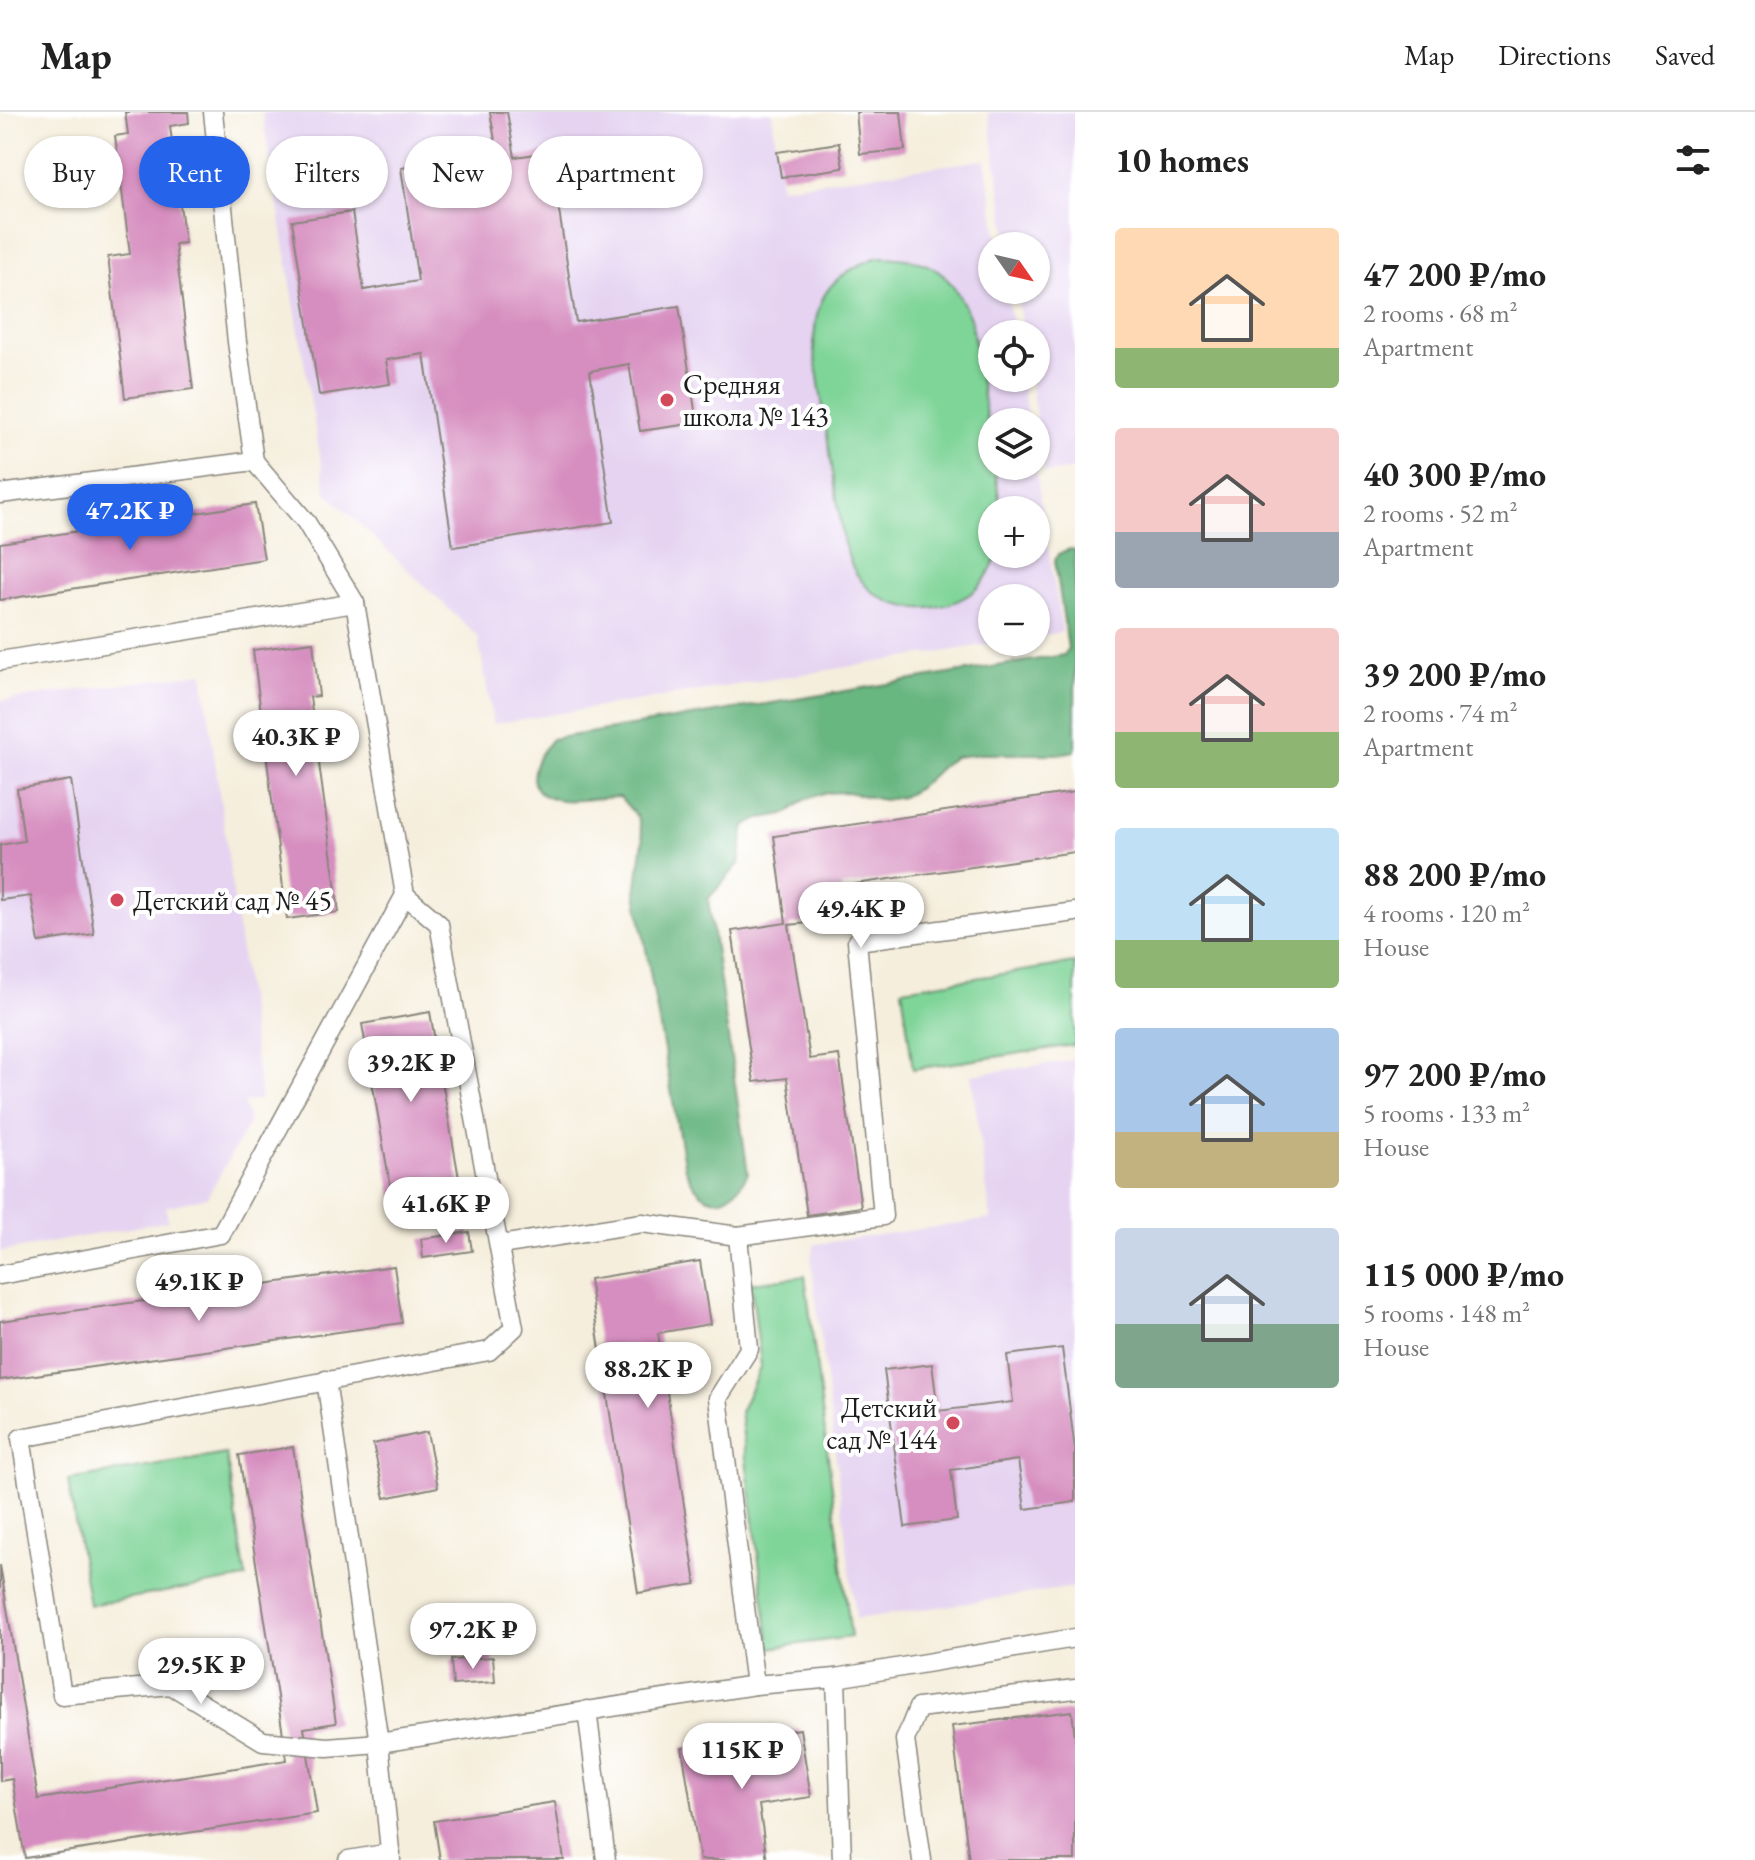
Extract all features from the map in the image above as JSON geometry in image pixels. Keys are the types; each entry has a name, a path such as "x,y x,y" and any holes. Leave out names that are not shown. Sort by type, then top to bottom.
{"lane":[{"path":"0,1275 221,1234 405,895 355,603 306,522 254,461 237,342 213,112"},
{"path":"0,494 254,461"},
{"path":"0,661 355,603"},
{"path":"405,895 439,924 514,1328 489,1351 21,1438 62,1695 171,1685 263,1741 327,1747 379,1743 755,1685 836,1678 1075,1638"},
{"path":"500,1245 642,1223 738,1236 883,1216 857,941 1075,912"},
{"path":"738,1236 749,1349 718,1398 755,1685"},
{"path":"326,1380 379,1743 391,1856 348,1860"},
{"path":"836,1678 842,1860"},
{"path":"922,1860 905,1740 918,1708 1075,1689"},
{"path":"587,1710 606,1860"}],"shaded area":[{"name":"Средняя школа № 143","path":"262,112 772,112 781,187 985,160 997,232 978,232 978,304 1009,304 1011,320 978,320 978,392 1023,392 1026,408 978,408 978,480 1037,480 1040,496 978,496 978,568 1050,568 1050,558 1062,632 1050,634 1050,584 978,584 978,646 493,724 478,637 326,492 278,208 388,208 388,136 266,136"},
{"path":"988,112 1075,112 1075,469 1050,472 1050,408 1035,408 1032,392 1050,392 1050,320 1021,320 1018,304 1050,304 1050,232 1007,232"},
{"name":"Детский сад № 45","path":"203,673 261,1099 244,1103 249,1123 207,1197 166,1207 168,1221 0,1252 0,701"},
{"name":"Детский сад № 144","path":"1075,1060 1075,1587 856,1619 811,1259 815,1244 991,1219 971,1075"}],"green space":[{"path":"878,257 912,260 926,265 947,279 956,290 971,321 978,365 978,392 982,392 985,408 978,408 978,480 996,480 999,496 978,496 978,568 991,568 981,584 965,597 936,607 905,606 877,595 854,570 844,544 814,351 815,332 817,316 827,291 835,281"},
{"path":"1075,550 1075,751 955,757 919,788 902,797 883,800 847,792 824,793 804,800 788,813 745,825 739,864 708,899 748,1173 732,1194 715,1200 707,1197 699,1191 685,1169 636,893 643,840 638,818 620,797 561,800 539,792 533,776 539,757 552,739 1064,655 1068,648 1055,561 1058,554"},
{"path":"1075,963 1075,1045 913,1069 902,989"},
{"path":"805,1276 851,1637 770,1648 740,1412 761,1366 751,1283"},
{"path":"226,1454 246,1578 89,1605 68,1480"}],"building":[{"path":"125,112 188,112 189,123 170,126 171,136 139,136 139,208 181,208 185,243 175,244 193,389 125,398 108,257 130,254 123,199 123,136 115,136 128,134"},
{"path":"490,112 507,112 511,136 494,136"},
{"path":"856,112 901,112 905,150 860,154"},
{"path":"512,140 515,157 528,155 528,208 559,208 576,322 679,306 697,423 640,431 629,364 590,371 613,522 453,547 424,354 386,360 390,384 319,395 292,221 352,212 364,290 418,281 407,208 512,208"},
{"path":"839,143 843,168 781,177 777,152"},
{"path":"255,504 264,559 0,600 0,543"},
{"path":"313,642 319,696 310,697 339,912 287,919 253,650"},
{"path":"71,780 94,934 39,942 31,896 0,900 0,845 24,841 17,789"},
{"path":"1075,792 1075,852 841,886 846,919 789,925 810,1059 839,1055 861,1207 807,1215 787,1078 754,1082 732,931 786,923 774,836"},
{"path":"430,1012 460,1184 392,1196 362,1024"},
{"path":"469,1232 472,1251 423,1258 421,1239"},
{"path":"700,1261 710,1324 658,1333 696,1584 638,1593 589,1279"},
{"path":"394,1266 402,1323 0,1380 0,1321"},
{"path":"1062,1348 1075,1450 1075,1502 1025,1509 1018,1460 951,1470 957,1520 905,1527 884,1370 932,1364 938,1411 1013,1402 1007,1355"},
{"path":"427,1432 438,1487 385,1498 373,1444"},
{"path":"293,1447 336,1723 304,1728 317,1813 25,1858 12,1779 0,1781 0,1565 38,1799 287,1760 239,1455"},
{"path":"493,1657 495,1682 453,1685 451,1660"},
{"path":"1072,1711 1075,1737 1075,1860 969,1860 952,1726"},
{"path":"800,1729 811,1797 759,1805 767,1860 700,1860 682,1748"},
{"path":"555,1802 564,1860 440,1860 434,1821"}],"place":[{"name":"Средняя школа № 143","path":"667,400"},
{"name":"Детский сад № 45","path":"117,900"},
{"name":"Детский сад № 144","path":"953,1423"}]}
